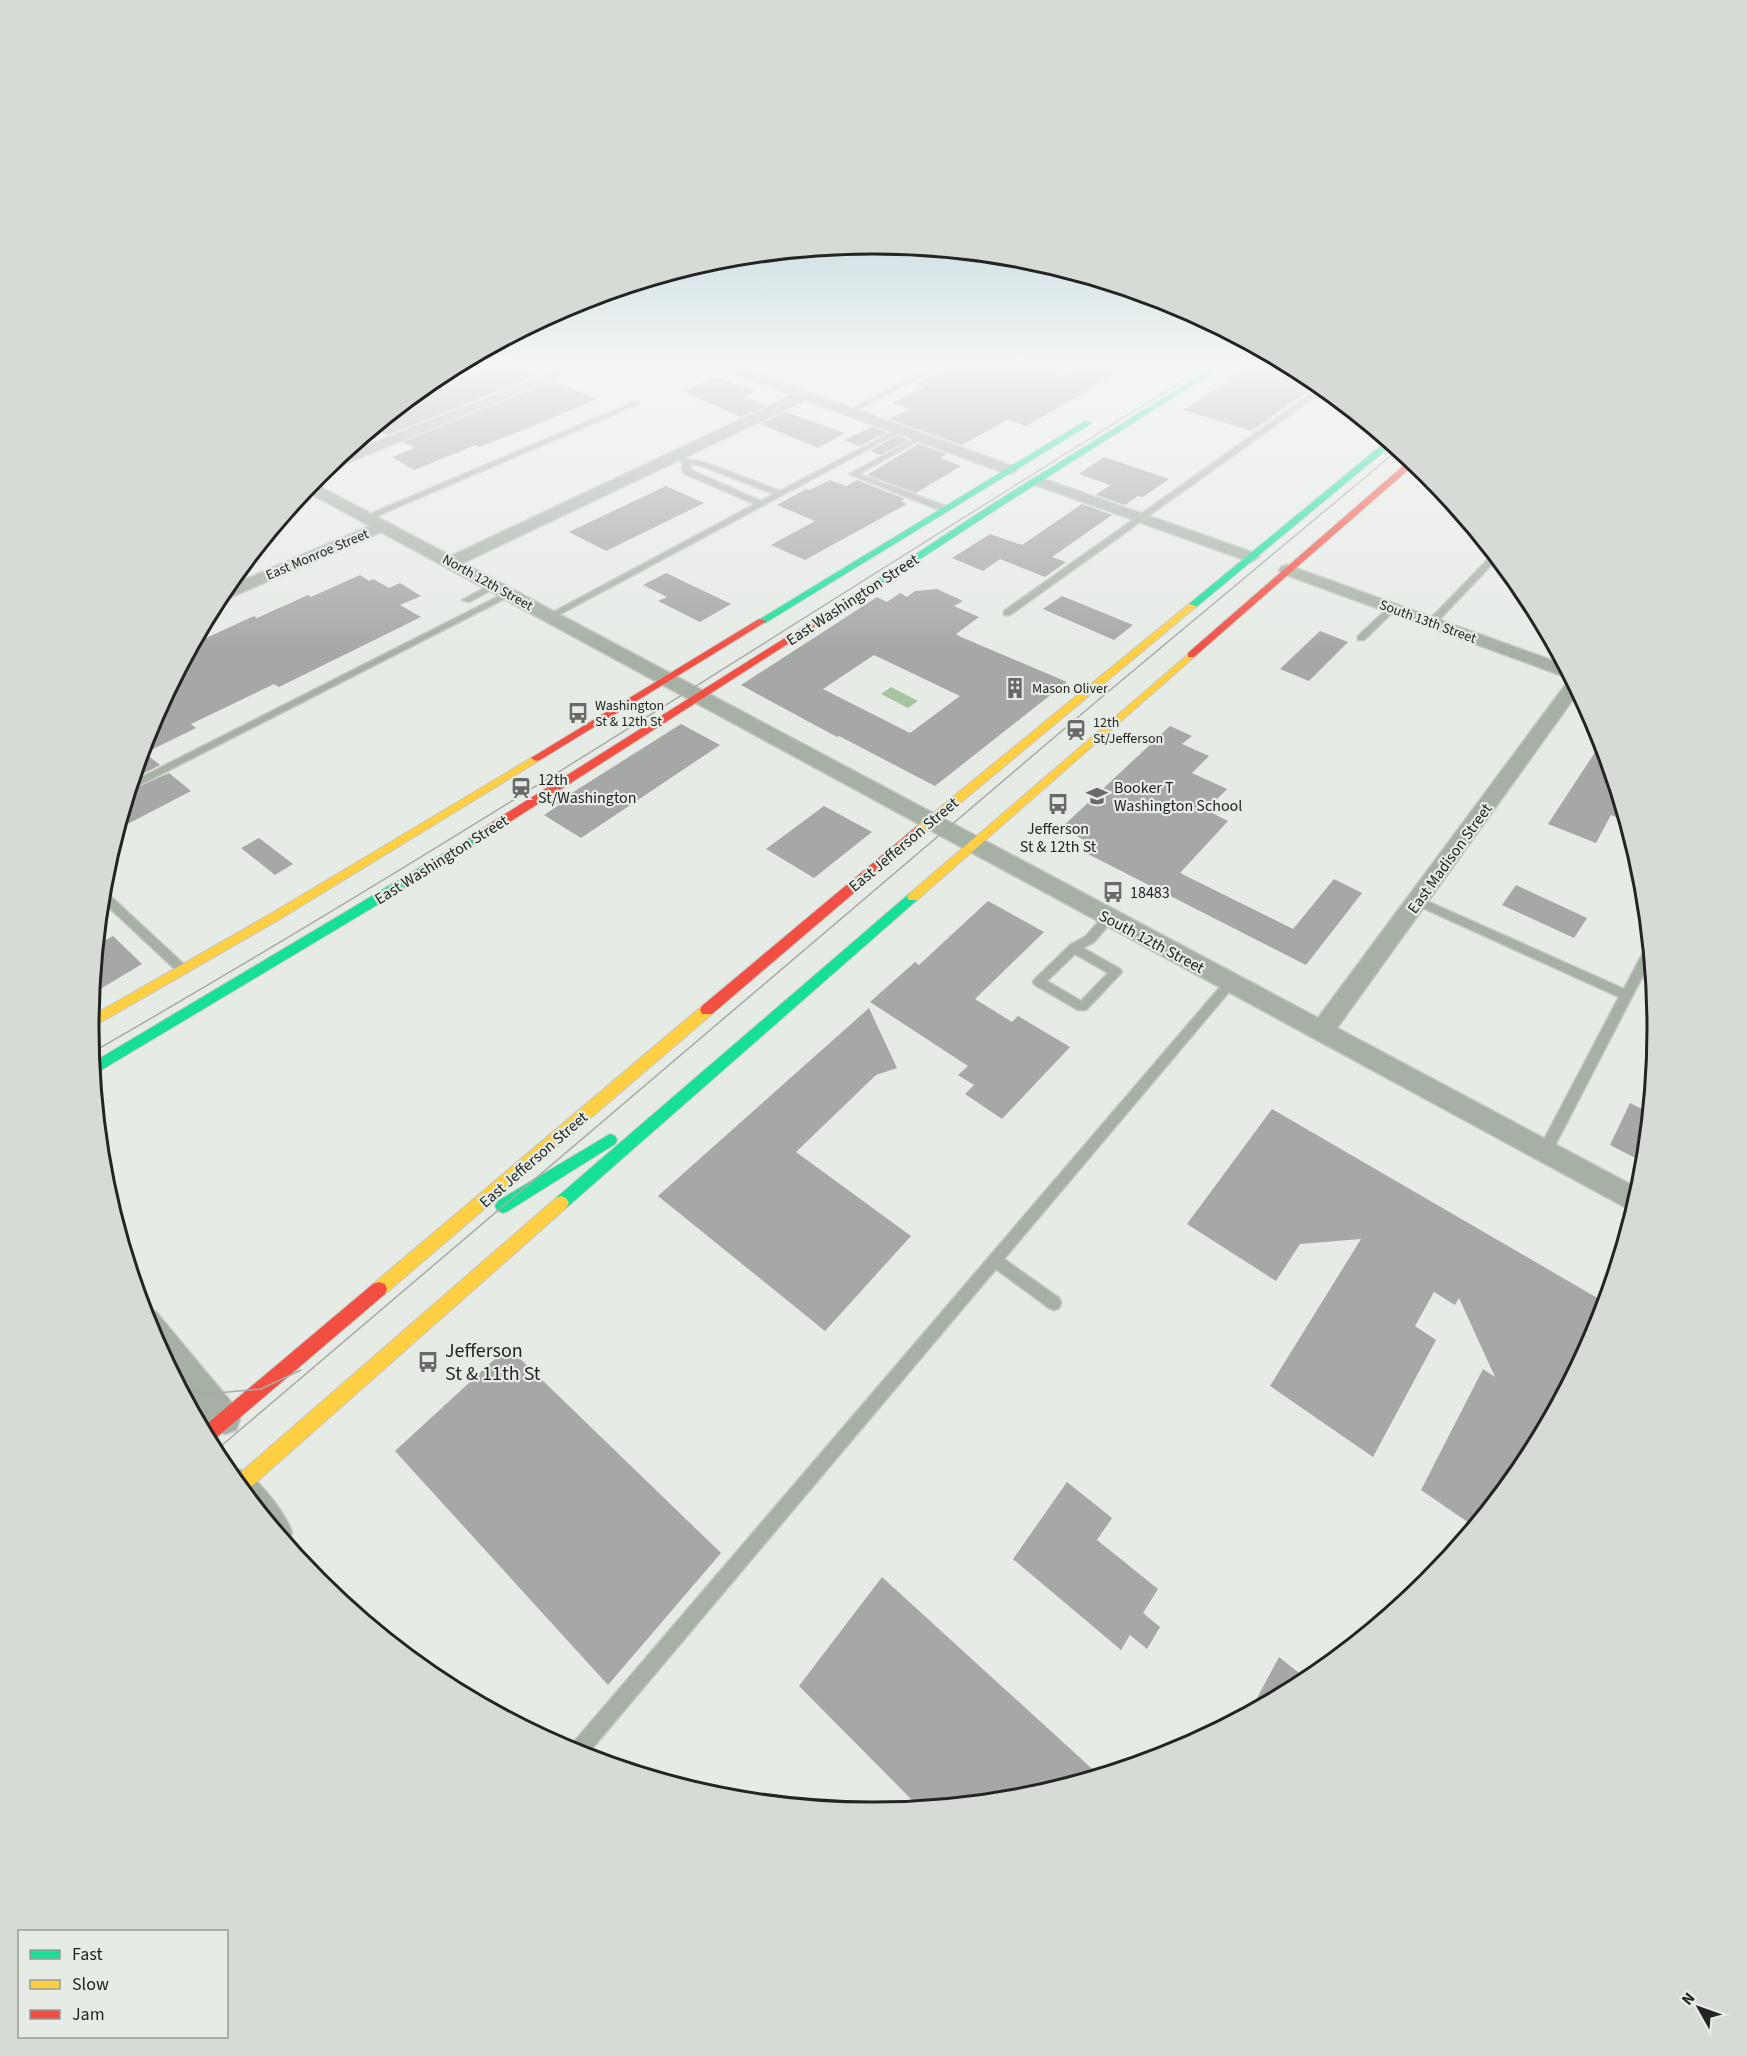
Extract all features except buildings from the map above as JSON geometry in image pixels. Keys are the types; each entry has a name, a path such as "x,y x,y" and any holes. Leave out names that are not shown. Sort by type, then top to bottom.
{"main road":[{"name":"East Washington Street","path":"99,1018 668,679 1026,460"},
{"name":"East Washington Street","path":"100,1065 368,905 701,697 997,505 1071,460"},
{"name":"East Jefferson Street","path":"215,1427 422,1254 929,822 1369,460"},
{"name":"East Jefferson Street","path":"246,1480 1407,467"},
{"path":"1290,525 1399,475"},
{"name":"East Washington Street","path":"834,576 997,505"},
{"name":"East Jefferson Street","path":"422,1254 686,1094"}],"street":[{"path":"452,562 678,460"},
{"path":"982,460 1010,470"},
{"path":"1038,481 1251,557"},
{"name":"North 12th Street","path":"316,490 668,679"},
{"name":"East Monroe Street","path":"236,589 382,526"},
{"name":"South 13th Street","path":"1287,570 1559,668"},
{"name":"South 12th Street","path":"668,679 929,822 1629,1197"},
{"name":"East Madison Street","path":"1321,1032 1570,690"},
{"path":"183,1378 215,1427"}],"lane":[{"path":"367,517 502,460"},
{"path":"681,460 688,472 762,504"},
{"path":"685,460 704,464 781,494"},
{"path":"550,616 844,460"},
{"path":"879,460 853,474 945,509"},
{"path":"1007,613 1222,460"},
{"path":"1432,622 1491,561"},
{"path":"466,600 495,586"},
{"path":"139,782 510,594"},
{"path":"1361,638 1393,608"},
{"path":"1418,901 1626,995"},
{"path":"110,902 183,970"},
{"path":"1074,948 1116,972 1082,1007 1040,982 1074,948 1090,939 1108,918"},
{"path":"1545,1152 1644,961"},
{"path":"582,1746 1230,983"},
{"path":"995,1260 1054,1303"}],"shaded area":[{"path":"891,687 918,701 908,708 881,694"}],"tram line":[{"path":"100,1048 374,886 514,800 1056,460"},
{"path":"222,1445 1097,701 1386,460"},
{"path":"189,1389 205,1394 261,1389 301,1370"}],"traffic: fast":[{"path":"762,621 1027,460"},
{"path":"820,620 1069,460"},
{"path":"1192,606 1369,460"},
{"path":"100,1065 476,838"},
{"path":"561,1203 913,897"},
{"path":"503,1206 610,1140"}],"traffic: slow":[{"path":"920,830 1192,606"},
{"path":"913,897 1191,655"},
{"path":"99,1018 276,916 536,758"},
{"path":"379,1289 707,1010"},
{"path":"246,1480 561,1203"}],"traffic: jam":[{"path":"1191,655 1407,467"},
{"path":"476,838 820,620"},
{"path":"536,758 762,621"},
{"path":"707,1010 920,830"},
{"path":"213,1430 379,1289"}],"place":[{"name":"Mason Oliver","path":"1015,688"},
{"name":"Washington St & 12th St","path":"578,713"},
{"name":"12th St/Jefferson","path":"1076,730"},
{"name":"12th St/Washington","path":"521,788"},
{"name":"Booker T Washington School","path":"1097,796"},
{"name":"Jefferson St & 12th St","path":"1058,804"},
{"name":"18483","path":"1113,892"},
{"name":"Jefferson St & 11th St","path":"428,1362"}]}
